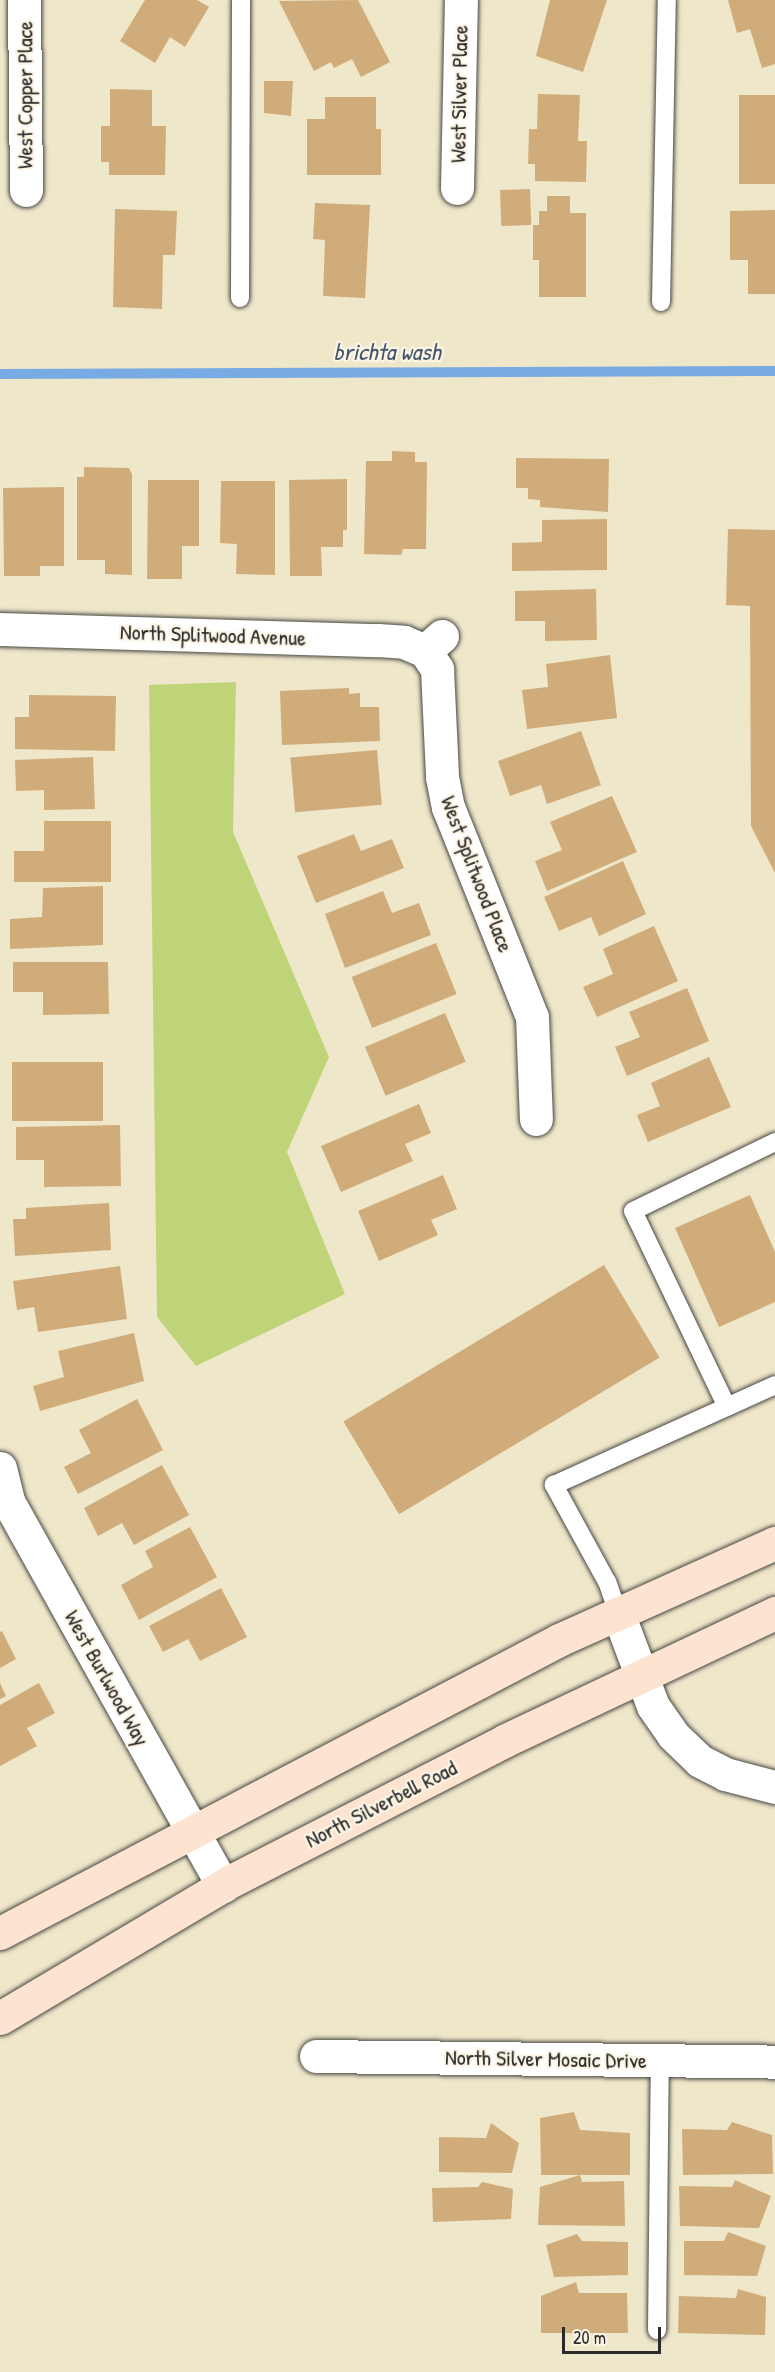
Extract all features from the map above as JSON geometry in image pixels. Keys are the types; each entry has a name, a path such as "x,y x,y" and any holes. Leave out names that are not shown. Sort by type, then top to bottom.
{"main road":[{"path":"0,1932 559,1640 619,1616 775,1543"},
{"name":"North Silverbell Road","path":"0,2018 223,1886 504,1742 775,1613"}],"street":[{"name":"West Copper Place","path":"24,0 26,190"},
{"name":"West Silver Place","path":"457,188 461,0"},
{"name":"North Splitwood Avenue","path":"0,629 433,643"},
{"name":"West Splitwood Place","path":"433,643 437,669 442,777 448,807 532,1017 537,1119"},
{"name":"West Burlwood Way","path":"0,1468 9,1503 223,1886"},
{"path":"619,1616 641,1678 673,1736 700,1761 725,1774 775,1787"},
{"name":"North Silver Mosaic Drive","path":"316,2056 775,2062"}],"lane":[{"path":"240,298 242,0"},
{"path":"661,302 667,0"},
{"path":"728,1407 633,1211 775,1142"},
{"path":"619,1616 607,1582 555,1485 775,1385"},
{"path":"657,2330 660,2061"}],"green space":[{"path":"236,682 233,832 329,1057 287,1152 345,1294 196,1366 157,1317 149,685"}],"building":[{"path":"145,0 197,0 209,7 185,47 170,37 155,63 120,41"},
{"path":"358,0 390,62 361,77 352,59 334,68 331,62 314,71 279,1"},
{"path":"550,0 607,0 583,72 536,56"},
{"path":"728,0 775,0 775,64 762,68 750,29 737,33"},
{"path":"264,81 293,81 291,116 264,113"},
{"path":"110,89 152,90 152,126 166,126 165,175 109,175 109,162 101,162 101,126 110,126"},
{"path":"538,94 580,95 578,141 587,141 586,182 535,181 535,164 528,164 529,129 537,129"},
{"path":"739,95 775,95 775,184 739,184"},
{"path":"325,97 376,97 376,129 381,129 381,175 307,175 307,119 325,119"},
{"path":"530,189 531,225 501,226 500,190"},
{"path":"547,196 570,196 570,213 586,213 586,297 539,297 539,260 533,260 533,225 539,225 539,211 547,211"},
{"path":"315,203 370,205 365,298 323,296 325,240 313,239"},
{"path":"115,209 177,211 175,255 163,255 162,309 113,307"},
{"path":"775,210 775,294 748,294 748,260 730,260 730,211"},
{"path":"392,451 415,452 415,462 427,462 426,549 403,549 401,555 364,554 366,461 392,461"},
{"path":"516,458 609,459 608,512 540,507 540,500 528,499 528,488 516,488"},
{"path":"84,467 129,468 132,474 132,575 105,574 105,560 77,560 77,477 84,477"},
{"path":"347,479 347,530 343,530 343,547 321,547 322,576 290,576 289,480"},
{"path":"148,480 199,480 199,546 182,546 182,579 147,579"},
{"path":"221,481 275,481 275,575 236,574 237,544 220,543"},
{"path":"64,487 64,566 40,566 40,576 4,576 3,488"},
{"path":"607,519 607,570 512,571 512,543 542,542 542,520"},
{"path":"728,529 775,530 775,873 751,826 750,606 726,605"},
{"path":"596,589 597,640 545,641 545,621 515,621 515,591"},
{"path":"610,655 617,718 527,729 522,690 548,687 546,664"},
{"path":"349,688 349,694 360,693 360,707 379,707 380,741 282,745 280,691"},
{"path":"29,695 116,696 115,751 15,749 15,717 29,717"},
{"path":"581,731 601,785 547,804 541,785 510,796 498,761"},
{"path":"377,750 382,805 295,812 290,758"},
{"path":"93,757 95,809 44,810 44,790 16,791 15,760"},
{"path":"612,796 637,852 547,891 535,861 562,850 550,822"},
{"path":"44,821 111,821 111,882 14,882 14,851 44,851"},
{"path":"354,834 361,851 392,839 404,868 316,903 297,856"},
{"path":"623,861 646,914 599,936 591,917 559,931 544,897"},
{"path":"103,886 103,945 10,949 10,919 42,917 43,888"},
{"path":"383,891 392,913 419,903 431,935 345,968 325,914"},
{"path":"654,926 678,981 597,1017 583,987 613,974 603,949"},
{"path":"436,943 457,994 372,1028 352,977"},
{"path":"13,962 108,962 109,1014 43,1015 43,992 13,992"},
{"path":"687,988 709,1041 627,1076 615,1047 640,1037 629,1012"},
{"path":"445,1013 466,1062 386,1096 365,1047"},
{"path":"709,1057 731,1107 648,1142 637,1115 660,1106 651,1083"},
{"path":"12,1062 103,1062 103,1121 12,1121"},
{"path":"419,1104 431,1133 405,1144 413,1161 341,1192 321,1146"},
{"path":"120,1125 121,1186 44,1187 44,1160 16,1160 16,1127"},
{"path":"443,1175 457,1209 431,1220 438,1235 379,1261 358,1211"},
{"path":"750,1195 775,1252 775,1302 719,1327 675,1228"},
{"path":"109,1203 111,1250 15,1256 13,1219 26,1219 26,1208"},
{"path":"604,1265 660,1358 399,1514 343,1422"},
{"path":"120,1266 127,1319 38,1332 34,1307 17,1310 13,1281"},
{"path":"134,1333 144,1381 40,1411 33,1386 64,1377 58,1351"},
{"path":"137,1399 163,1450 78,1494 64,1467 91,1453 79,1430"},
{"path":"162,1465 189,1515 134,1545 122,1523 98,1536 84,1508"},
{"path":"190,1527 217,1577 139,1620 121,1585 153,1567 145,1551"},
{"path":"221,1588 247,1637 200,1661 188,1639 163,1652 149,1626"},
{"path":"2,1631 16,1659 0,1668 0,1632"},
{"path":"0,1683 6,1696 0,1699"},
{"path":"39,1683 55,1713 27,1728 37,1746 0,1766 0,1705"},
{"path":"574,2112 580,2130 630,2133 630,2175 541,2175 540,2118"},
{"path":"732,2122 772,2135 773,2174 683,2175 682,2129 727,2130"},
{"path":"491,2123 519,2143 512,2173 439,2172 439,2137 486,2138"},
{"path":"580,2175 582,2182 624,2181 625,2226 538,2225 540,2187"},
{"path":"735,2180 771,2196 759,2228 680,2226 679,2186 732,2187"},
{"path":"482,2182 513,2189 511,2219 433,2222 432,2188 478,2187"},
{"path":"728,2232 766,2246 757,2276 684,2275 684,2241 724,2241"},
{"path":"577,2234 582,2241 628,2242 628,2275 554,2277 546,2245"},
{"path":"576,2282 579,2293 627,2293 628,2333 541,2333 541,2296"},
{"path":"738,2289 766,2297 765,2335 678,2333 679,2296 736,2298"}],"waterway":[{"name":"brichta wash","path":"0,374 775,371"}]}
